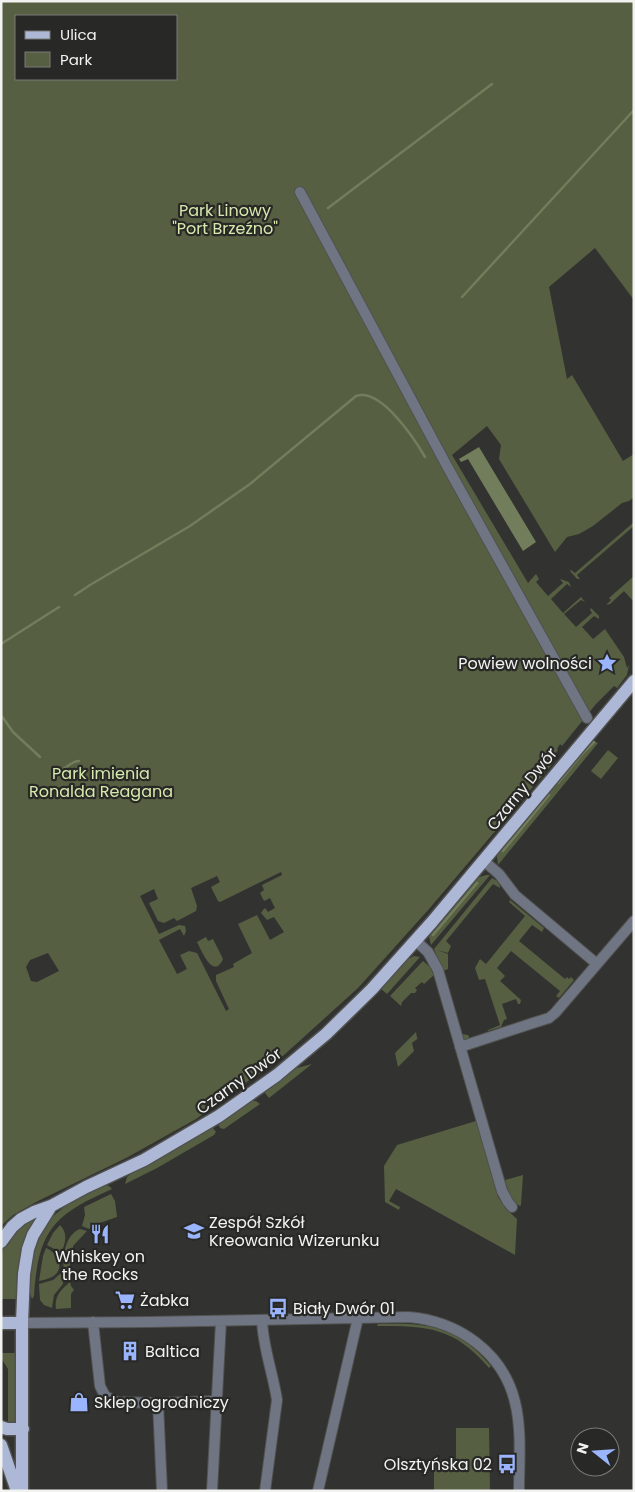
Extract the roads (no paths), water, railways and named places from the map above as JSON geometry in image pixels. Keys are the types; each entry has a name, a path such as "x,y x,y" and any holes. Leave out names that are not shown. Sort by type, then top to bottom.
{"main road":[{"name":"Czarny Dwór","path":"1,1242 12,1227 21,1219 161,1151 205,1125 246,1098 296,1060 345,1017 416,941 634,681"},
{"name":"Czarny Dwór","path":"22,1491 22,1323 24,1274 28,1250 36,1230 51,1206"},
{"path":"1,1323 22,1323"},
{"path":"1,1427 23,1429"},
{"path":"1,1445 17,1491"}],"street":[{"path":"300,192 448,468 587,718"},
{"path":"484,861 499,874 516,895 597,964"},
{"path":"460,1047 549,1018 563,1006 634,921"},
{"path":"416,941 428,952 438,970 502,1191 512,1208"},
{"path":"22,1323 390,1317 418,1318 446,1324 478,1343 494,1360 512,1393 518,1425 519,1491"},
{"path":"318,1491 358,1318"},
{"path":"262,1320 264,1345 277,1400 265,1491"},
{"path":"212,1491 221,1321"},
{"path":"93,1322 99,1380 105,1396 118,1402 216,1401"},
{"path":"158,1403 162,1491"}],"waterway":[{"path":"328,208 492,84"},
{"path":"462,297 634,110"},
{"path":"75,595 190,526 250,484 356,396 376,399 386,407 405,427 425,457"},
{"path":"1,644 59,607"},
{"path":"1,715 13,732 40,757"},
{"path":"558,783 594,742"},
{"path":"57,771 79,761"},
{"path":"503,851 549,795"},
{"path":"433,935 477,883"}],"place":[{"name":"Powiew wolności","path":"607,663"},
{"name":"Zespół Szkół Kreowania Wizerunku","path":"194,1231"},
{"name":"Whiskey on the Rocks","path":"100,1234"},
{"name":"Żabka","path":"125,1300"},
{"name":"Biały Dwór 01","path":"278,1308"},
{"name":"Baltica","path":"130,1351"},
{"name":"Sklep ogrodniczy","path":"79,1402"},
{"name":"Olsztyńska 02","path":"507,1464"}],"park label":[{"name":"Park Linowy \"Port Brzeźno\"","path":"225,219"},
{"name":"Park imienia Ronalda Reagana","path":"101,782"}]}
